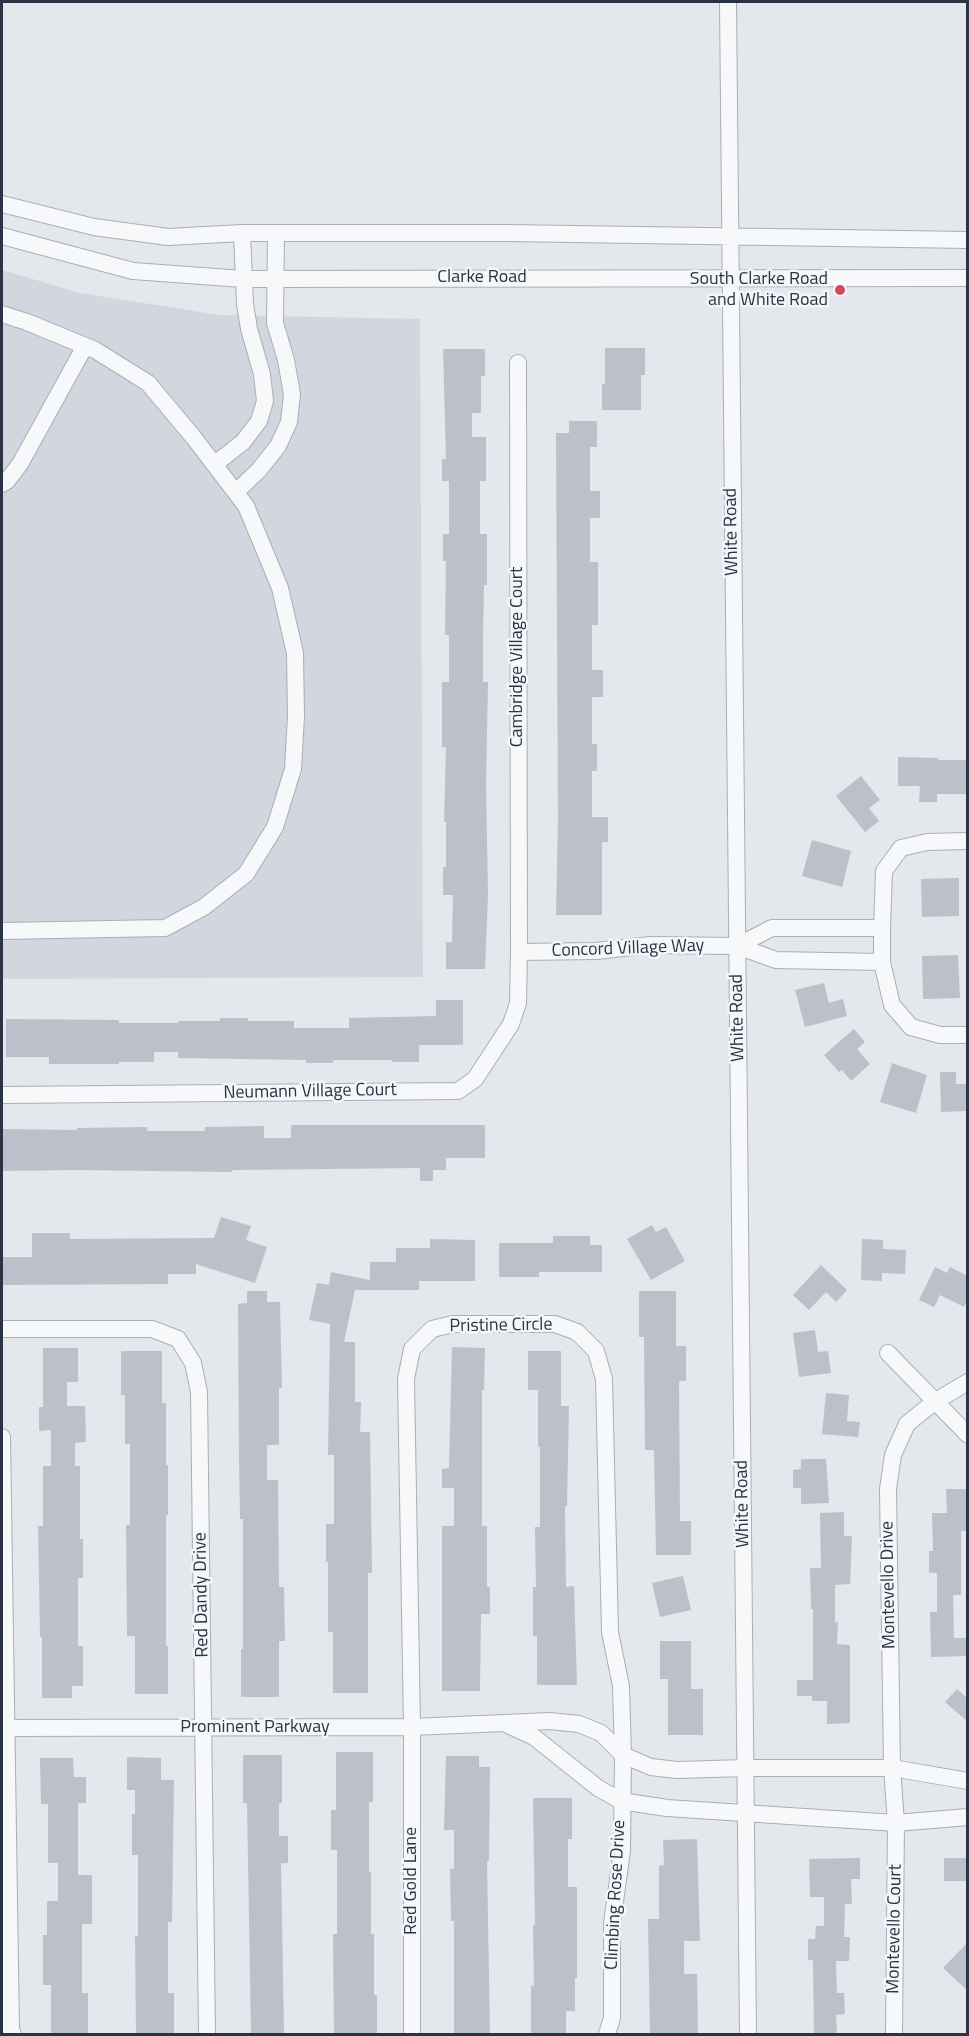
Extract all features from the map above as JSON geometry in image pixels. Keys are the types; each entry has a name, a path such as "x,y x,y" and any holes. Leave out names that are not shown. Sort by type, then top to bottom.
{"street":[{"name":"White Road","path":"728,2 748,2034"},
{"path":"2,204 94,227 168,237 242,233 507,233 968,240"},
{"path":"214,464 243,442 259,421 265,401 262,374 249,329 243,279 242,233"},
{"path":"236,492 259,470 278,446 289,422 292,394 286,360 275,323 276,233"},
{"name":"Clarke Road","path":"2,236 133,271 243,279 968,278"},
{"path":"2,314 95,350 148,383 236,492 246,506 280,588 295,653 297,716 293,769 275,827 246,874 204,907 165,928 2,932"},
{"path":"2,484 7,482 20,464 85,346"},
{"name":"Cambridge Village Court","path":"518,363 519,952"},
{"path":"968,841 927,842 901,848 884,871 882,928 882,962 892,1005 911,1027 940,1035 968,1035"},
{"path":"737,946 772,928 882,928"},
{"name":"Concord Village Way","path":"519,952 596,951 650,945 737,946"},
{"path":"737,946 776,960 882,962"},
{"name":"Neumann Village Court","path":"2,1095 458,1090 475,1079 511,1024 518,1003 519,952"},
{"name":"Pristine Circle","path":"412,1727 406,1379 412,1349 432,1329 453,1323 555,1323 577,1332 596,1351 604,1379 610,1632 621,1686 623,1755"},
{"name":"Red Dandy Drive","path":"2,1329 152,1329 178,1339 193,1363 199,1392 207,2034"},
{"path":"888,1353 968,1436"},
{"name":"Montevello Drive","path":"896,1823 892,1768 888,1489 894,1455 907,1424 934,1402 968,1382"},
{"path":"2,1437 13,2034"},
{"name":"Prominent Parkway","path":"6,1728 412,1727 550,1721 579,1724 601,1733 623,1755 651,1767 677,1770 892,1768 968,1781"},
{"name":"Prominent Parkway","path":"504,1724 534,1737 598,1788 621,1801 667,1808 896,1823 968,1817"},
{"name":"Red Gold Lane","path":"412,1727 412,2034"},
{"name":"Climbing Rose Drive","path":"607,2034 612,2018 612,1923 622,1851 623,1755"},
{"name":"Montevello Court","path":"894,2034 896,1823"}],"shaded area":[{"path":"2,270 80,293 220,315 420,319 423,977 2,979"}],"building":[{"path":"605,348 645,348 645,375 641,375 641,410 602,410"},
{"path":"443,349 485,349 485,376 481,376 481,413 472,413 472,437 486,437 486,481 480,481 480,534 487,534 487,585 484,585 483,635 483,682 488,682 486,785 488,895 485,969 446,969 446,942 452,942 453,895 443,895 443,867 446,867 446,822 444,822 446,747 442,747 442,682 449,682 449,635 445,635 446,561 443,561 443,534 449,534 449,481 442,481 442,459 446,459"},
{"path":"569,421 597,421 597,447 590,447 590,491 600,491 600,518 590,518 590,562 598,562 598,625 592,625 592,670 603,670 603,697 592,697 592,744 597,744 597,771 592,771 592,817 608,817 608,842 602,842 602,915 556,915 558,819 556,433 569,433"},
{"path":"898,757 968,760 968,794 937,794 937,802 919,802 920,786 898,786"},
{"path":"861,776 880,800 869,808 879,821 865,832 836,796"},
{"path":"812,840 851,851 842,887 802,876"},
{"path":"959,878 959,916 922,917 921,879"},
{"path":"958,955 960,998 923,999 922,956"},
{"path":"824,983 829,1003 843,999 847,1016 805,1027 795,990"},
{"path":"436,1000 463,1000 463,1045 419,1045 419,1062 333,1060 333,1063 306,1063 306,1060 178,1058 178,1052 154,1052 154,1062 119,1062 119,1064 49,1064 49,1057 6,1057 6,1019 178,1023 178,1021 220,1021 220,1018 248,1018 248,1021 294,1021 294,1028 349,1028 349,1018 436,1016"},
{"path":"854,1029 865,1042 857,1049 870,1064 851,1081 842,1070 839,1072 824,1055"},
{"path":"892,1063 927,1075 916,1113 880,1102"},
{"path":"940,1072 956,1072 956,1084 968,1084 968,1111 941,1112"},
{"path":"291,1125 485,1125 485,1158 446,1158 446,1170 433,1170 433,1181 420,1181 420,1168 232,1170 232,1172 2,1171 2,1129 77,1130 77,1128 147,1127 147,1131 205,1131 205,1127 264,1126 264,1138 291,1138"},
{"path":"221,1217 251,1226 246,1240 267,1247 255,1283 196,1264 196,1274 168,1274 168,1284 2,1285 2,1257 32,1257 32,1233 70,1233 70,1239 214,1238"},
{"path":"652,1225 656,1232 666,1227 685,1261 651,1280 627,1239"},
{"path":"553,1236 590,1236 590,1245 602,1245 602,1272 539,1272 539,1277 499,1277 499,1243 553,1243"},
{"path":"430,1239 475,1240 475,1281 419,1281 419,1290 355,1290 344,1342 355,1342 355,1402 361,1402 360,1432 370,1432 372,1573 368,1573 368,1693 333,1693 333,1632 328,1632 328,1562 326,1562 326,1524 334,1524 334,1455 328,1455 330,1324 309,1320 317,1283 329,1285 331,1272 370,1280 370,1262 396,1262 396,1248 430,1248"},
{"path":"862,1239 883,1240 883,1249 906,1250 905,1274 882,1273 882,1281 861,1280"},
{"path":"821,1265 847,1290 836,1302 826,1292 809,1310 793,1295"},
{"path":"935,1267 947,1273 950,1267 968,1276 968,1299 964,1307 940,1295 934,1307 919,1300"},
{"path":"247,1291 267,1291 267,1302 280,1302 282,1388 279,1388 279,1445 267,1445 267,1480 278,1480 279,1587 284,1587 285,1641 279,1641 279,1697 241,1697 243,1519 240,1519 238,1304 247,1303"},
{"path":"639,1291 676,1291 676,1346 686,1346 686,1381 679,1381 680,1521 691,1521 691,1555 656,1555 654,1450 645,1450 644,1337 639,1337"},
{"path":"815,1330 818,1352 828,1351 831,1373 799,1377 793,1333"},
{"path":"452,1347 485,1348 484,1390 482,1390 482,1526 487,1526 487,1587 490,1587 490,1614 481,1614 480,1691 442,1691 442,1526 454,1526 454,1488 442,1488 442,1469 449,1468"},
{"path":"43,1348 78,1348 78,1382 67,1382 67,1406 85,1406 86,1442 75,1443 75,1466 80,1466 80,1539 83,1539 83,1578 78,1578 78,1646 83,1646 83,1686 72,1686 72,1698 42,1698 38,1526 43,1526 43,1466 51,1466 51,1430 39,1431 39,1407 43,1407"},
{"path":"121,1351 162,1351 162,1403 166,1403 166,1465 168,1465 166,1646 168,1646 168,1694 135,1694 135,1636 127,1636 126,1525 130,1525 130,1444 125,1444 125,1395 121,1395"},
{"path":"528,1351 561,1351 561,1406 569,1406 567,1506 565,1506 566,1587 574,1586 577,1685 537,1685 537,1636 533,1636 533,1587 536,1587 535,1527 540,1527 540,1447 538,1447 538,1390 528,1390"},
{"path":"826,1393 849,1395 847,1421 860,1422 858,1437 822,1434"},
{"path":"801,1459 826,1459 829,1503 801,1504 801,1488 793,1488 793,1470 801,1469"},
{"path":"946,1489 968,1489 968,1531 961,1531 961,1595 953,1595 954,1638 966,1638 967,1656 931,1657 930,1612 937,1612 937,1573 929,1573 929,1551 933,1551 932,1513 947,1513"},
{"path":"844,1512 844,1536 852,1536 850,1584 835,1585 835,1622 838,1622 837,1644 850,1645 850,1723 827,1724 827,1701 812,1701 812,1696 797,1696 797,1680 813,1680 813,1609 811,1609 810,1568 821,1568 820,1513"},
{"path":"683,1576 691,1610 660,1617 652,1583"},
{"path":"660,1641 691,1641 691,1689 703,1689 703,1735 668,1735 668,1679 660,1679"},
{"path":"957,1689 968,1699 968,1722 945,1702"},
{"path":"336,1752 373,1752 373,1802 369,1802 369,1872 371,1872 371,1934 374,1934 374,1995 377,1995 377,2034 334,2034 333,1934 337,1934 337,1850 331,1850 331,1810 336,1810"},
{"path":"243,1755 282,1755 279,1836 288,1836 288,1863 281,1863 284,2034 251,2034 247,1803 243,1803"},
{"path":"446,1756 479,1756 479,1767 490,1767 489,1861 487,1861 490,2034 454,2034 454,1921 451,1921 450,1869 454,1869 454,1830 444,1830"},
{"path":"127,1757 161,1758 161,1780 174,1780 172,1922 168,1922 168,1993 174,1993 174,2034 136,2034 135,1936 138,1936 138,1855 132,1855 132,1814 135,1814 135,1790 127,1790"},
{"path":"40,1758 73,1758 74,1777 86,1777 86,1803 78,1803 78,1875 92,1875 92,1924 82,1924 82,1993 88,1993 88,2034 51,2034 51,1985 43,1985 43,1935 47,1935 47,1901 58,1901 58,1863 48,1863 48,1804 41,1804"},
{"path":"533,1798 572,1798 572,1839 568,1839 568,1887 577,1887 577,1978 575,1978 575,2011 566,2011 566,2034 531,2034 531,1986 534,1986 533,1925 535,1925"},
{"path":"697,1839 700,1941 684,1941 684,1974 697,1974 698,2034 650,2034 648,1919 659,1919 659,1866 664,1865 663,1840"},
{"path":"860,1858 860,1879 851,1879 852,1904 845,1904 844,1937 850,1937 849,1961 836,1961 837,1993 844,1993 845,2014 836,2015 837,2034 814,2034 813,1960 808,1960 808,1939 815,1939 816,1926 824,1926 824,1897 810,1897 809,1859"},
{"path":"944,1858 968,1858 968,1881 944,1881"},
{"path":"968,1942 968,1991 943,1968"}],"place":[{"name":"South Clarke Road and White Road","path":"840,290"}]}
